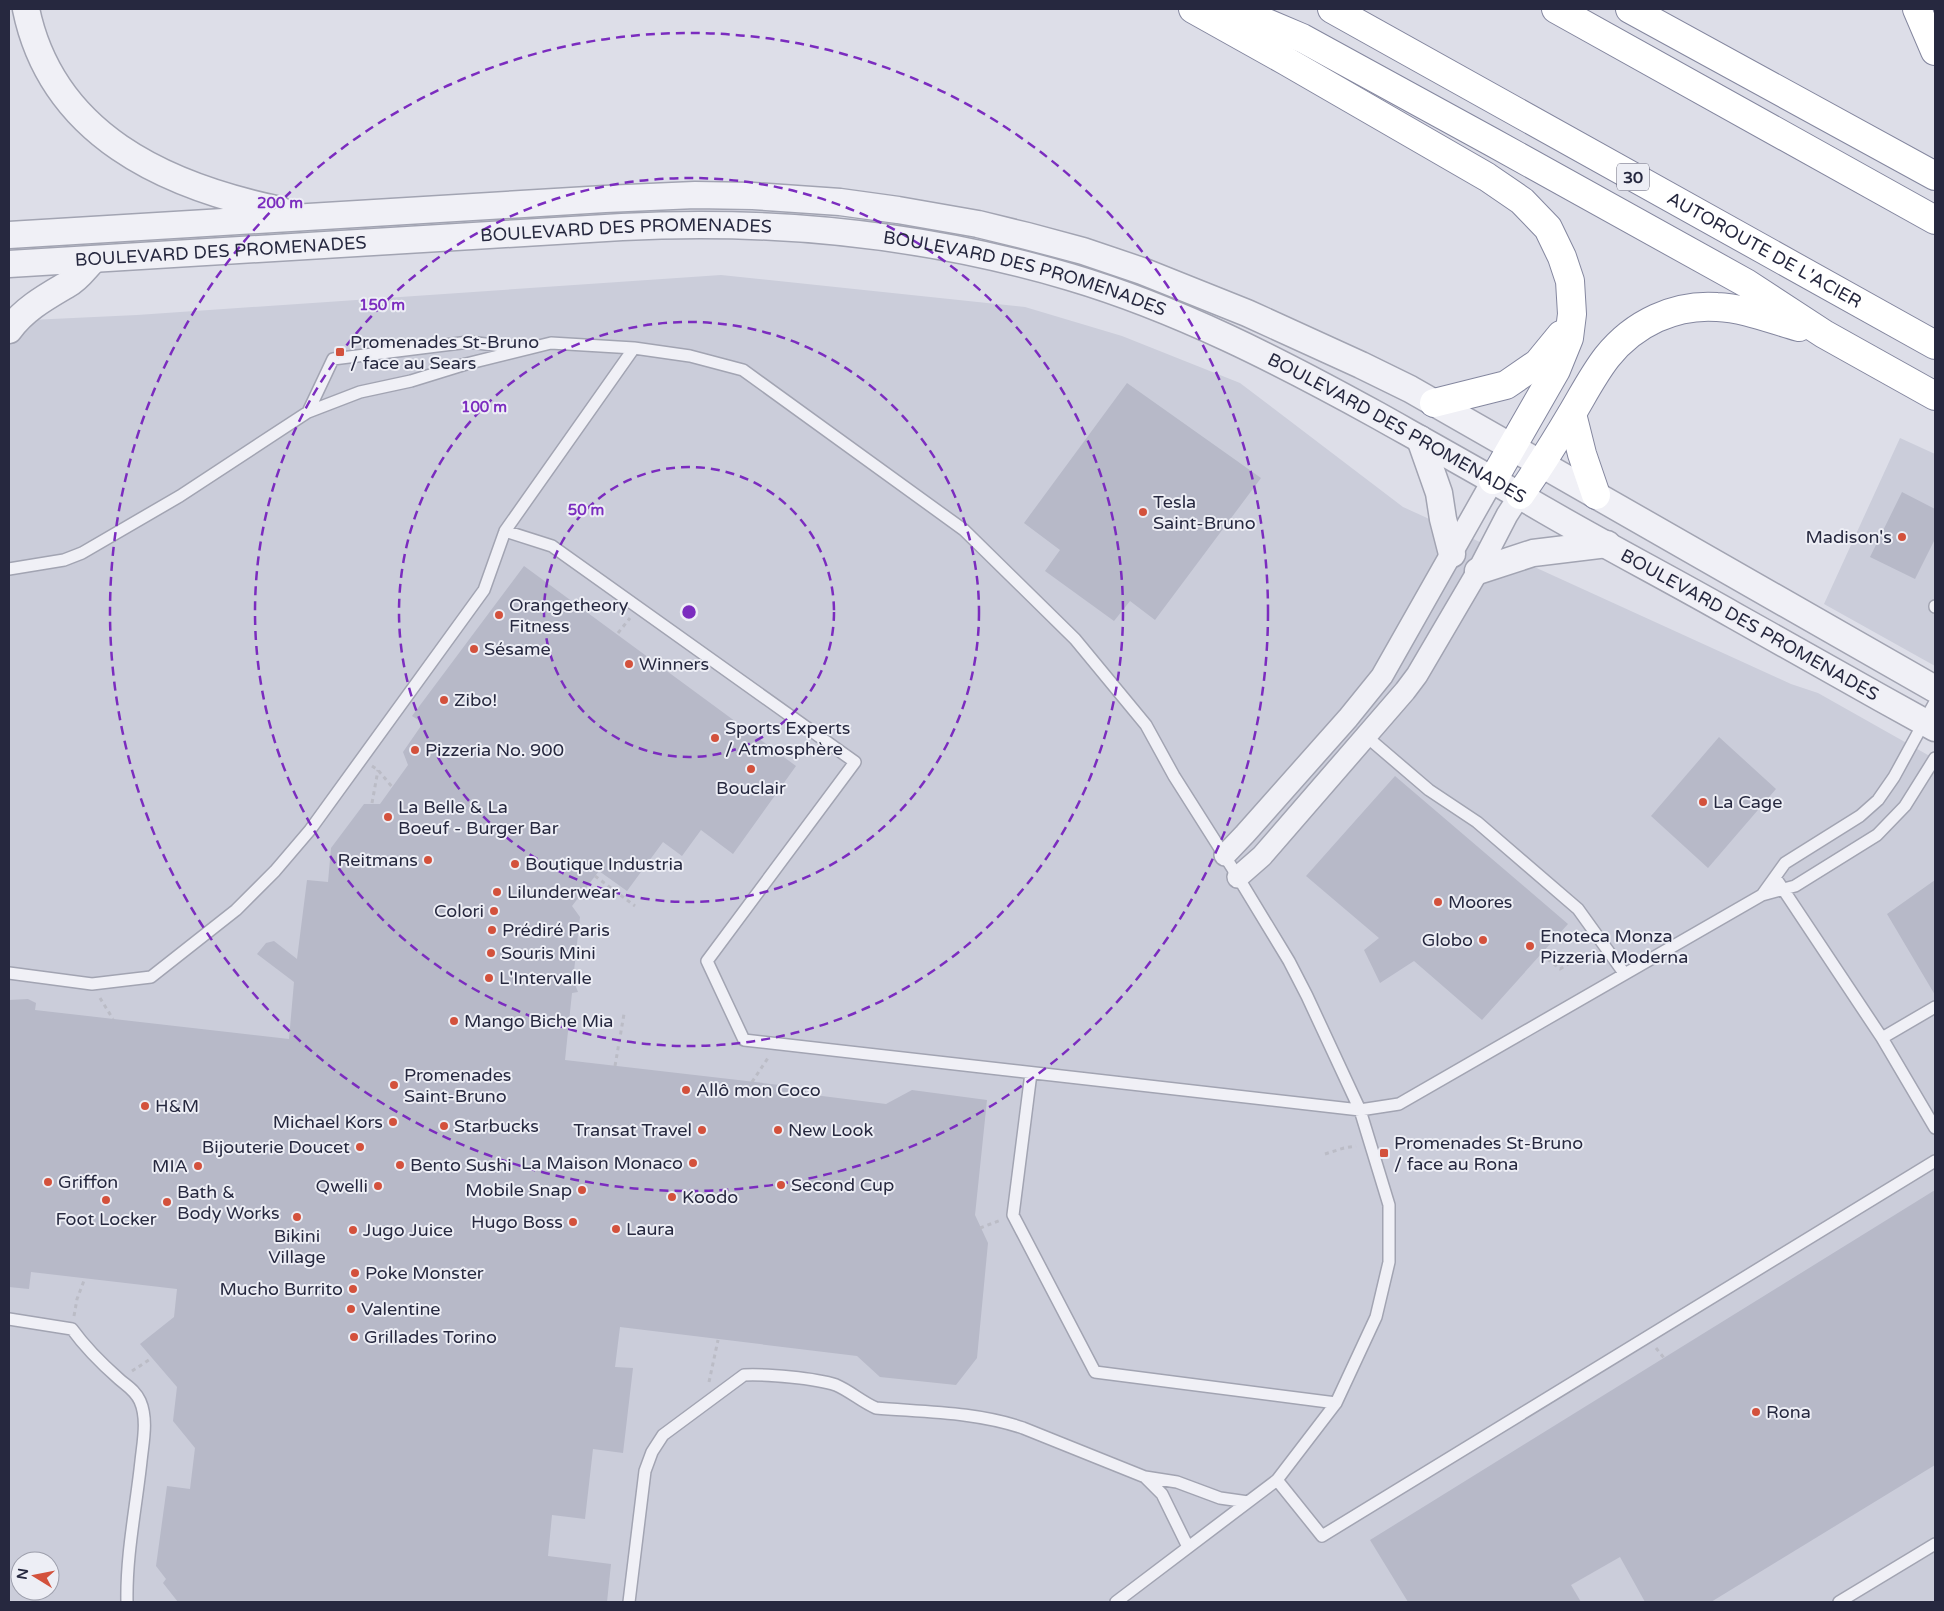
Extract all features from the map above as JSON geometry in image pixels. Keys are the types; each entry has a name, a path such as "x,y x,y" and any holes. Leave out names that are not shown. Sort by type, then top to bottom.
{"highway":[{"path":"1193,9 1435,146 1522,201 1548,228 1558,246 1570,281 1572,314 1569,338 1561,360 1493,480"},
{"path":"1234,9 1302,38 1501,146 1746,283 1824,334 1935,396"},
{"name":"AUTOROUTE DE L'ACIER","path":"1332,9 1935,345"},
{"path":"1556,9 1935,220"},
{"path":"1630,9 1935,176"},
{"path":"1917,9 1935,51"},
{"path":"1520,495 1599,368 1626,337 1645,324 1668,313 1695,307 1731,308 1824,334"},
{"path":"1434,402 1474,391 1494,388 1515,379 1538,363 1549,352 1559,339 1572,314"},
{"path":"1572,414 1582,454 1596,495"}],"street":[{"path":"26,9 40,53 55,83 80,114 103,136 124,151 157,170 195,187 239,200 312,217"},
{"name":"BOULEVARD DES PROMENADES","path":"9,235 694,195 781,197 840,202 978,224 1083,251 1142,271 1204,295 1383,375 1512,446 1935,689"},
{"name":"BOULEVARD DES PROMENADES","path":"9,264 660,225 767,226 819,229 938,246 1011,262 1069,277 1149,304 1254,350 1420,439 1607,544 1932,718"},
{"path":"9,330 19,318 38,302 70,284 94,259"},
{"path":"1420,439 1439,493 1443,519 1452,554"},
{"path":"1225,854 1348,718 1382,676 1493,480"},
{"path":"1238,877 1262,856 1367,737 1417,675 1478,572 1507,515 1520,495"},
{"path":"1478,572 1534,553 1607,544"}],"lane":[{"path":"308,412 333,359 469,342 528,350"},
{"path":"9,569 64,560 82,553 180,496 308,412 360,392 411,381 466,364 551,343 634,348 690,356 744,370 964,530 1076,639 1146,725 1174,776 1225,854 1289,961 1360,1110 1389,1205 1389,1262 1376,1317 1336,1403 1277,1480 1116,1602"},
{"path":"9,973 92,984 151,977 236,910 275,871 310,830 484,590 505,531 634,348"},
{"path":"505,531 552,546 855,762 707,961 744,1040 1360,1110 1399,1104 1762,895 1795,886 1878,835 1905,806 1935,758"},
{"path":"1762,895 1785,863 1860,816 1878,800 1932,718"},
{"path":"1367,737 1429,790 1477,822 1578,909 1624,973"},
{"path":"1775,877 1882,1038 1935,1128"},
{"path":"1882,1038 1935,1007"},
{"path":"1031,1073 1013,1215 1096,1372 1336,1403"},
{"path":"1277,1480 1322,1536 1935,1161"},
{"path":"9,1320 72,1329 82,1342 119,1379 131,1388 140,1401 144,1427 127,1577 128,1602"},
{"path":"629,1602 645,1472 652,1452 663,1435 744,1376 760,1374 836,1386 876,1408 971,1416 1006,1422 1145,1477 1177,1482 1220,1498 1248,1502"},
{"path":"1145,1477 1162,1494 1188,1547"},
{"path":"1839,1602 1935,1544"}],"path":[{"path":"361,760 378,770 393,788"},
{"path":"372,803 378,770"},
{"path":"595,876 635,906"},
{"path":"1541,954 1560,970 1581,956"},
{"path":"92,984 113,1019"},
{"path":"615,1066 624,1014"},
{"path":"752,1082 778,1044"},
{"path":"1325,1154 1344,1148 1371,1144"},
{"path":"980,1228 1013,1215"},
{"path":"72,1329 77,1299 85,1278"},
{"path":"704,1404 718,1340"},
{"path":"119,1379 152,1358"}],"shaded area":[{"path":"721,275 1025,307 1122,336 1240,383 1403,507 1791,684 1818,693 1935,759 1935,1602 9,1602 9,321 137,315"},
{"path":"1900,438 1935,454 1935,666 1824,604"}],"building":[{"path":"1127,383 1261,478 1155,620 1130,601 1114,621 1045,571 1060,550 1024,523"},
{"path":"1902,492 1935,509 1935,539 1915,579 1870,557"},
{"name":"Promenades Saint-Bruno","path":"524,566 796,766 733,854 701,830 682,856 663,842 627,891 599,871 572,906 580,917 574,971 571,974 578,992 572,993 565,1060 806,1088 806,1094 886,1104 912,1090 987,1100 975,1215 988,1243 977,1358 956,1385 880,1377 857,1356 620,1327 615,1367 633,1368 623,1453 593,1449 585,1519 552,1515 548,1556 611,1564 607,1602 178,1602 163,1583 166,1579 156,1566 167,1486 190,1489 195,1448 173,1421 177,1387 140,1344 174,1317 177,1289 31,1272 29,1289 9,1287 9,1000 28,999 36,1003 35,1010 289,1039 294,982 257,954 266,943 274,941 297,959 307,880 328,882 331,848 364,804 380,804 408,765 403,752 423,723 412,716"},
{"path":"1719,737 1776,789 1708,868 1651,816"},
{"path":"1395,776 1568,924 1482,1020 1414,961 1380,983 1364,950 1379,938 1306,876"},
{"path":"1935,880 1935,995 1887,914"},
{"name":"Rona","path":"1935,1190 1935,1465 1711,1602 1645,1602 1620,1557 1571,1585 1581,1602 1408,1602 1370,1540"}],"place":[{"name":"Promenades St-Bruno / face au Sears","path":"340,352"},
{"name":"Tesla Saint-Bruno","path":"1143,512"},
{"name":"Madison's","path":"1902,537"},
{"name":"Orangetheory Fitness","path":"499,615"},
{"name":"Sésame","path":"474,649"},
{"name":"Winners","path":"629,664"},
{"name":"Zibo!","path":"444,700"},
{"name":"Sports Experts / Atmosphère","path":"715,738"},
{"name":"Pizzeria No. 900","path":"415,750"},
{"name":"Bouclair","path":"751,769"},
{"name":"La Cage","path":"1703,802"},
{"name":"La Belle & La Boeuf - Burger Bar","path":"388,817"},
{"name":"Reitmans","path":"428,860"},
{"name":"Boutique Industria","path":"515,864"},
{"name":"Lilunderwear","path":"497,892"},
{"name":"Moores","path":"1438,902"},
{"name":"Colori","path":"494,911"},
{"name":"Prédiré Paris","path":"492,930"},
{"name":"Globo","path":"1483,940"},
{"name":"Enoteca Monza Pizzeria Moderna","path":"1530,946"},
{"name":"Souris Mini","path":"491,953"},
{"name":"L'Intervalle","path":"489,978"},
{"name":"Mango Biche Mia","path":"454,1021"},
{"name":"Promenades Saint-Bruno","path":"394,1085"},
{"name":"Allô mon Coco","path":"686,1090"},
{"name":"H&M","path":"145,1106"},
{"name":"Michael Kors","path":"393,1122"},
{"name":"Starbucks","path":"444,1126"},
{"name":"Transat Travel","path":"702,1130"},
{"name":"New Look","path":"778,1130"},
{"name":"Bijouterie Doucet","path":"360,1147"},
{"name":"Promenades St-Bruno / face au Rona","path":"1384,1153"},
{"name":"La Maison Monaco","path":"693,1163"},
{"name":"Bento Sushi","path":"400,1165"},
{"name":"MIA","path":"198,1166"},
{"name":"Griffon","path":"48,1182"},
{"name":"Second Cup","path":"781,1185"},
{"name":"Qwelli","path":"378,1186"},
{"name":"Mobile Snap","path":"582,1190"},
{"name":"Koodo","path":"672,1197"},
{"name":"Foot Locker","path":"106,1200"},
{"name":"Bath & Body Works","path":"167,1202"},
{"name":"Bikini Village","path":"297,1217"},
{"name":"Hugo Boss","path":"573,1222"},
{"name":"Laura","path":"616,1229"},
{"name":"Jugo Juice","path":"353,1230"},
{"name":"Poke Monster","path":"355,1273"},
{"name":"Mucho Burrito","path":"353,1289"},
{"name":"Valentine","path":"351,1309"},
{"name":"Grillades Torino","path":"354,1337"},
{"name":"Rona","path":"1756,1412"}]}
